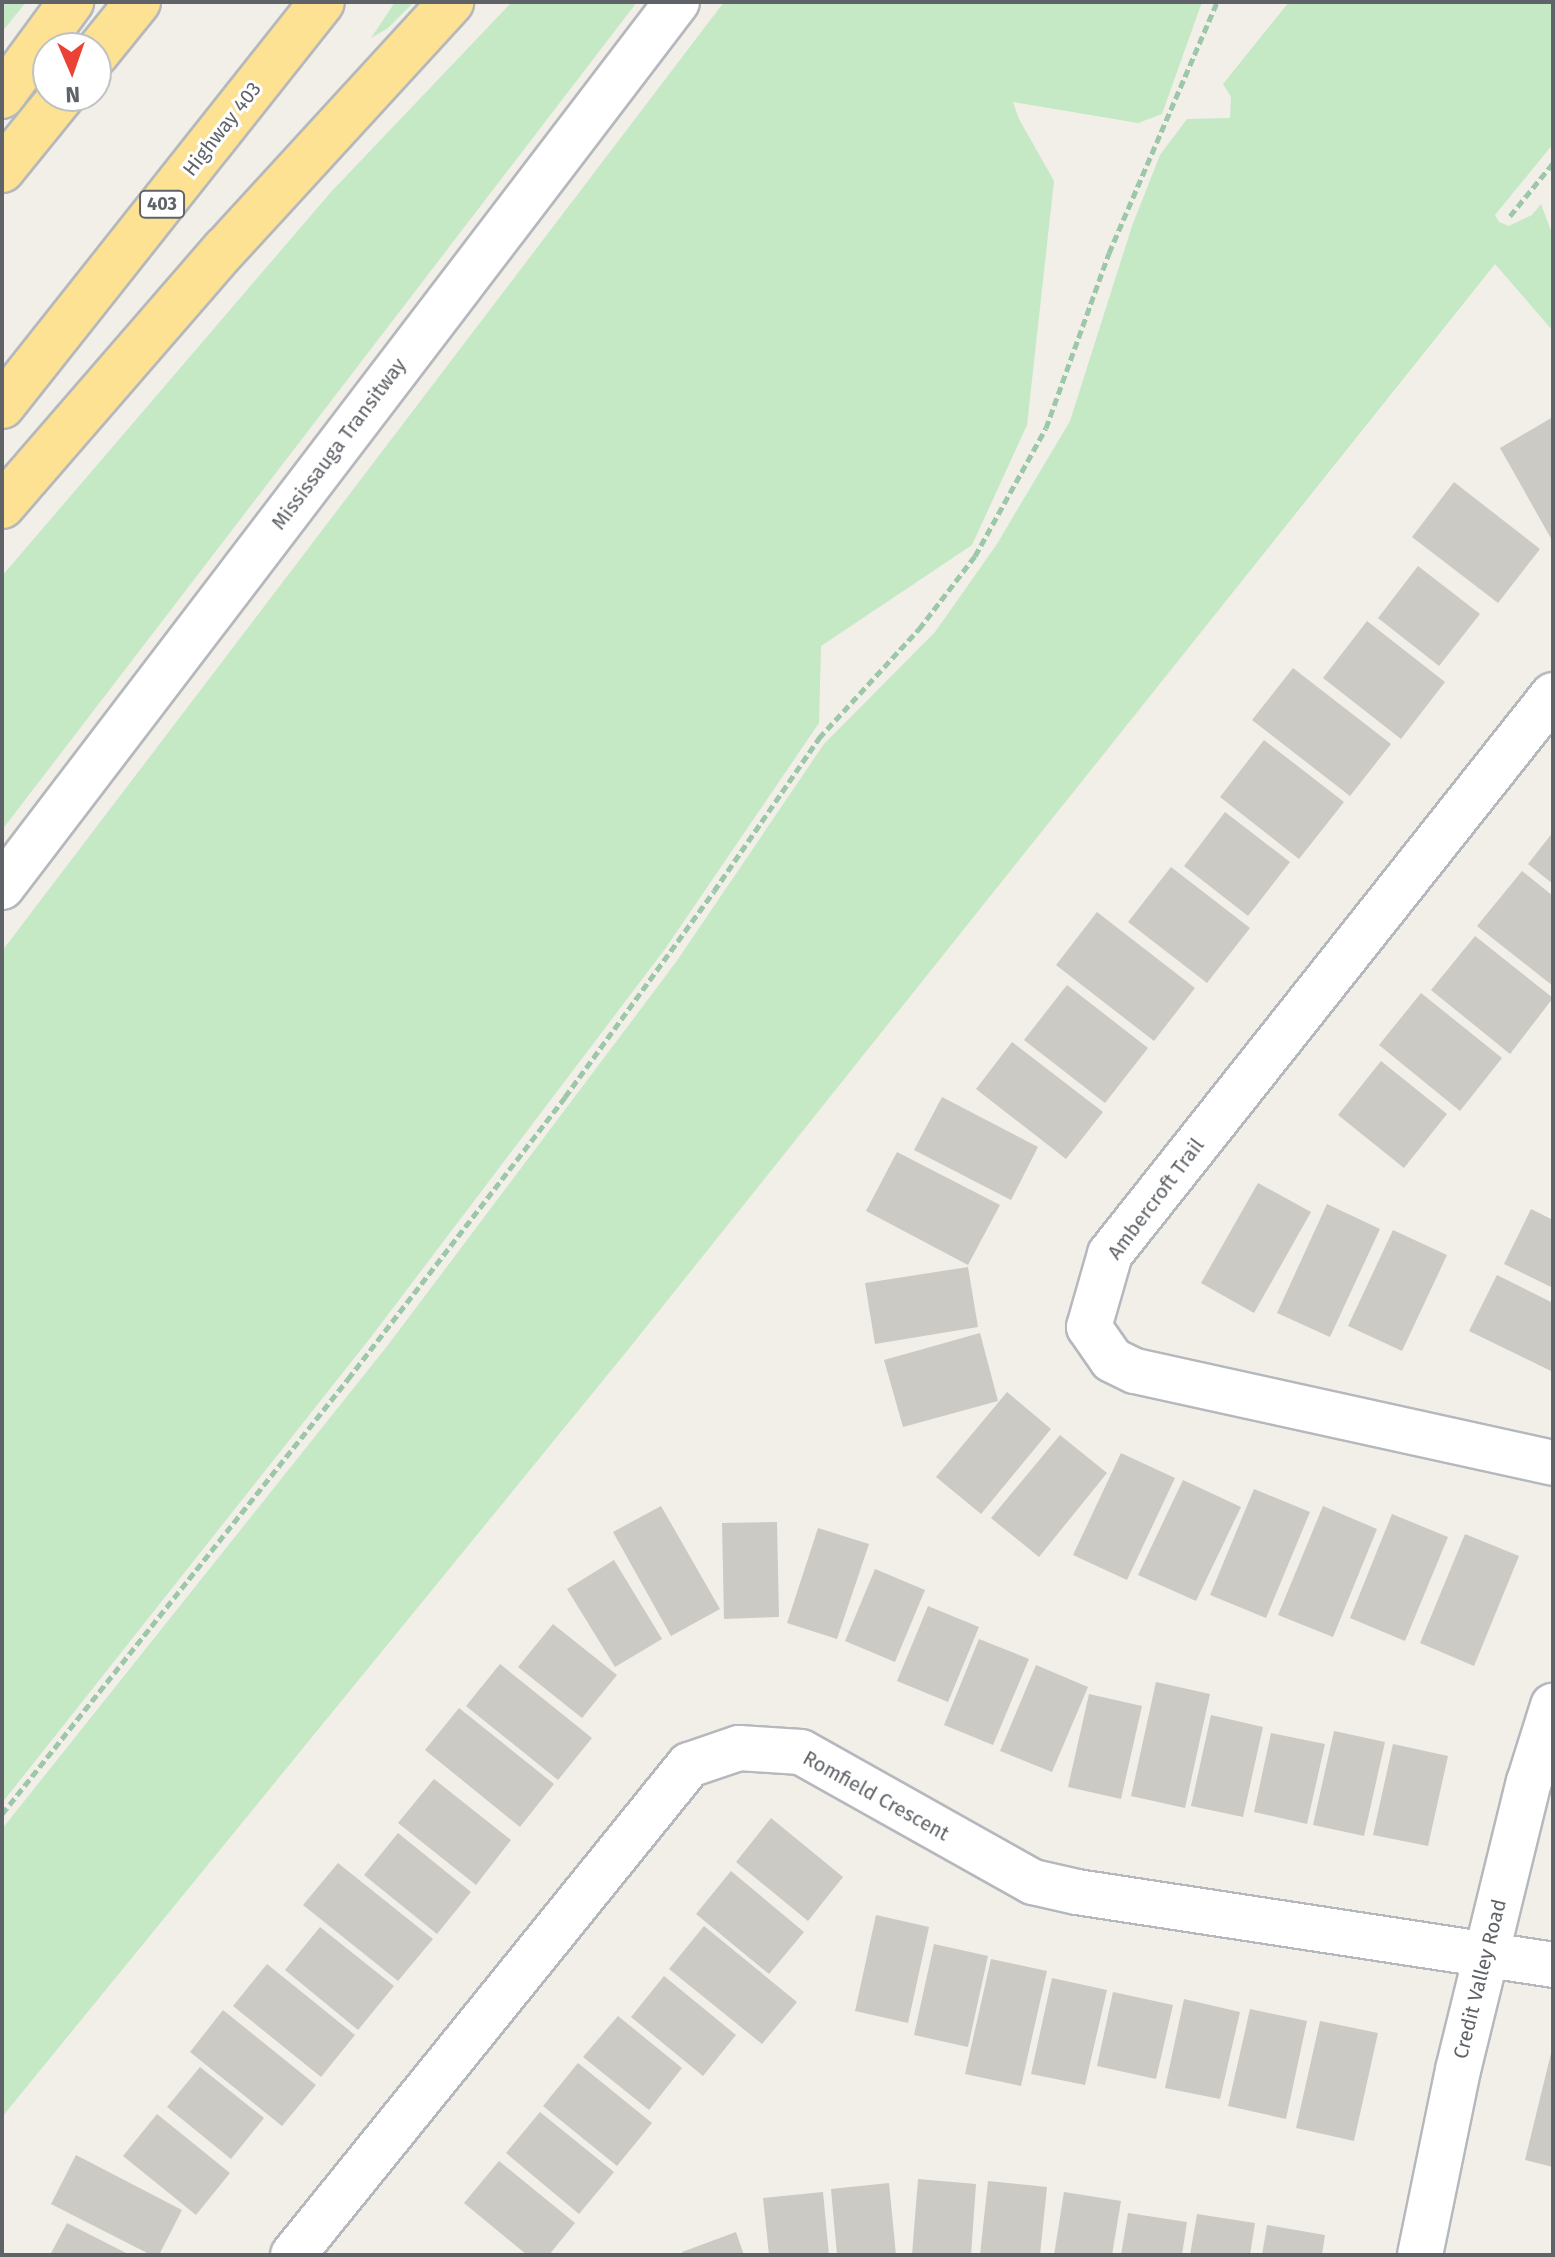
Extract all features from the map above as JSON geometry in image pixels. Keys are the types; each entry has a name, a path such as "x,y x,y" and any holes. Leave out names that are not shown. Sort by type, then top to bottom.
{"highway":[{"path":"2,96 71,2"},
{"path":"112,34 138,2"},
{"name":"Highway 403","path":"2,406 322,2"},
{"path":"2,506 225,249 451,2"},
{"path":"2,170 49,112"}],"street":[{"name":"Mississauga Transitway","path":"2,887 677,2"},
{"name":"Ambercroft Trail","path":"1553,695 1110,1254 1089,1327 1112,1360 1135,1371 1553,1463"},
{"name":"Credit Valley Road","path":"1420,2255 1458,2070 1529,1782 1553,1706"},
{"name":"Romfield Crescent","path":"293,2255 689,1765 739,1748 801,1752 1033,1882 1077,1892 1553,1965"}],"path":[{"path":"2,1814 348,1379 565,1097 705,904 819,738 919,629 975,556 1046,428 1109,253 1217,2"},
{"path":"1510,216 1553,163"}],"green space":[{"path":"2,2 26,2 2,32"},
{"path":"395,2 414,2 388,28 371,38"},
{"path":"512,2 637,2 2,830 2,576 331,192"},
{"path":"724,2 1202,2 1162,114 1138,123 1013,102 1019,119 1054,181 1027,425 972,545 821,646 819,723 665,949 371,1337 2,1803 2,951"},
{"path":"1289,2 1553,2 1553,144 1495,215 1499,222 1509,226 1532,215 1541,204 1553,236 1553,331 1495,264 627,1351 2,2117 2,1829 388,1345 676,962 824,744 935,632 997,544 1070,421 1132,226 1160,155 1187,119 1230,118 1231,97 1223,84"}],"building":[{"path":"1553,417 1553,542 1500,448"},
{"path":"1454,482 1540,549 1498,603 1412,537"},
{"path":"1418,566 1480,614 1439,666 1378,618"},
{"path":"1367,621 1445,682 1401,739 1323,678"},
{"path":"1293,668 1391,744 1350,796 1252,720"},
{"path":"1264,740 1344,802 1299,859 1220,797"},
{"path":"1225,812 1290,862 1248,916 1184,866"},
{"path":"1553,832 1553,884 1528,864"},
{"path":"1171,867 1250,928 1207,983 1128,922"},
{"path":"1522,871 1553,896 1553,986 1477,926"},
{"path":"1097,912 1195,988 1154,1041 1056,965"},
{"path":"1475,936 1553,998 1510,1054 1431,990"},
{"path":"1067,985 1148,1048 1105,1103 1024,1040"},
{"path":"1421,993 1502,1058 1460,1111 1379,1045"},
{"path":"1012,1042 1103,1112 1066,1159 976,1089"},
{"path":"1381,1061 1447,1114 1404,1168 1338,1115"},
{"path":"942,1097 1038,1147 1011,1200 914,1150"},
{"path":"897,1152 1000,1205 968,1265 866,1211"},
{"path":"1258,1183 1311,1212 1254,1313 1201,1283"},
{"path":"1327,1204 1380,1229 1330,1337 1277,1313"},
{"path":"1531,1209 1553,1220 1553,1288 1504,1264"},
{"path":"1393,1230 1447,1255 1402,1351 1348,1326"},
{"path":"968,1267 978,1327 875,1344 865,1283"},
{"path":"1497,1275 1553,1303 1553,1372 1469,1331"},
{"path":"980,1333 998,1401 903,1427 884,1360"},
{"path":"1007,1392 1051,1429 981,1514 936,1477"},
{"path":"1060,1435 1107,1473 1039,1557 991,1518"},
{"path":"1121,1453 1175,1478 1127,1580 1073,1555"},
{"path":"1183,1480 1241,1507 1196,1601 1138,1575"},
{"path":"1254,1489 1310,1512 1266,1618 1210,1595"},
{"path":"661,1506 720,1609 671,1636 613,1532"},
{"path":"1323,1506 1377,1529 1333,1637 1278,1615"},
{"path":"1392,1514 1448,1537 1405,1641 1350,1618"},
{"path":"777,1522 779,1617 724,1619 722,1523"},
{"path":"818,1528 869,1544 837,1639 787,1623"},
{"path":"1465,1534 1519,1556 1474,1666 1420,1643"},
{"path":"614,1560 662,1639 615,1667 567,1589"},
{"path":"875,1569 925,1590 895,1662 845,1641"},
{"path":"928,1606 979,1627 948,1702 897,1681"},
{"path":"553,1624 617,1675 582,1718 518,1667"},
{"path":"979,1639 1029,1659 993,1745 944,1725"},
{"path":"500,1664 592,1738 558,1780 466,1706"},
{"path":"1036,1665 1088,1687 1052,1772 1000,1751"},
{"path":"1156,1682 1210,1694 1185,1808 1131,1796"},
{"path":"1089,1694 1142,1706 1121,1799 1068,1787"},
{"path":"459,1708 554,1784 520,1827 425,1750"},
{"path":"1211,1715 1263,1727 1243,1817 1191,1806"},
{"path":"1334,1731 1385,1742 1364,1836 1313,1825"},
{"path":"1271,1733 1325,1744 1307,1824 1254,1812"},
{"path":"1393,1744 1448,1756 1428,1846 1373,1835"},
{"path":"434,1779 511,1840 476,1885 398,1823"},
{"path":"771,1818 843,1877 808,1921 736,1862"},
{"path":"398,1833 471,1892 437,1934 364,1875"},
{"path":"338,1863 433,1939 398,1981 303,1905"},
{"path":"731,1871 804,1932 769,1974 696,1914"},
{"path":"876,1915 929,1927 908,2023 855,2011"},
{"path":"704,1926 797,2002 762,2044 669,1969"},
{"path":"320,1927 394,1986 358,2030 285,1970"},
{"path":"934,1944 988,1956 968,2047 914,2035"},
{"path":"991,1959 1047,1971 1021,2086 965,2074"},
{"path":"267,1964 355,2035 321,2077 233,2006"},
{"path":"664,1976 736,2035 703,2076 631,2017"},
{"path":"1052,1978 1107,1990 1085,2085 1031,2074"},
{"path":"1113,1992 1173,2005 1156,2079 1097,2066"},
{"path":"1184,1999 1240,2012 1220,2099 1165,2088"},
{"path":"1250,2009 1307,2021 1286,2119 1228,2106"},
{"path":"223,2010 316,2085 282,2126 190,2052"},
{"path":"618,2016 682,2068 649,2110 583,2057"},
{"path":"1320,2021 1378,2033 1354,2141 1296,2128"},
{"path":"1553,2045 1553,2167 1525,2160"},
{"path":"578,2063 652,2123 617,2166 543,2106"},
{"path":"200,2067 264,2118 231,2159 167,2107"},
{"path":"540,2112 614,2172 579,2214 506,2153"},
{"path":"157,2114 230,2173 196,2215 123,2156"},
{"path":"76,2155 182,2210 159,2255 151,2255 51,2204"},
{"path":"499,2161 575,2223 549,2255 527,2255 464,2203"},
{"path":"918,2179 976,2184 971,2255 912,2255"},
{"path":"988,2181 1047,2187 1040,2255 980,2255"},
{"path":"889,2183 896,2255 837,2255 831,2189"},
{"path":"823,2192 829,2255 769,2255 763,2198"},
{"path":"1064,2192 1121,2201 1112,2255 1054,2255"},
{"path":"1128,2213 1187,2222 1182,2255 1121,2255"},
{"path":"1197,2214 1255,2223 1250,2255 1190,2255"},
{"path":"67,2223 130,2255 50,2255"},
{"path":"1267,2225 1325,2235 1322,2255 1262,2255"},
{"path":"736,2232 744,2255 683,2255 682,2252"}]}
